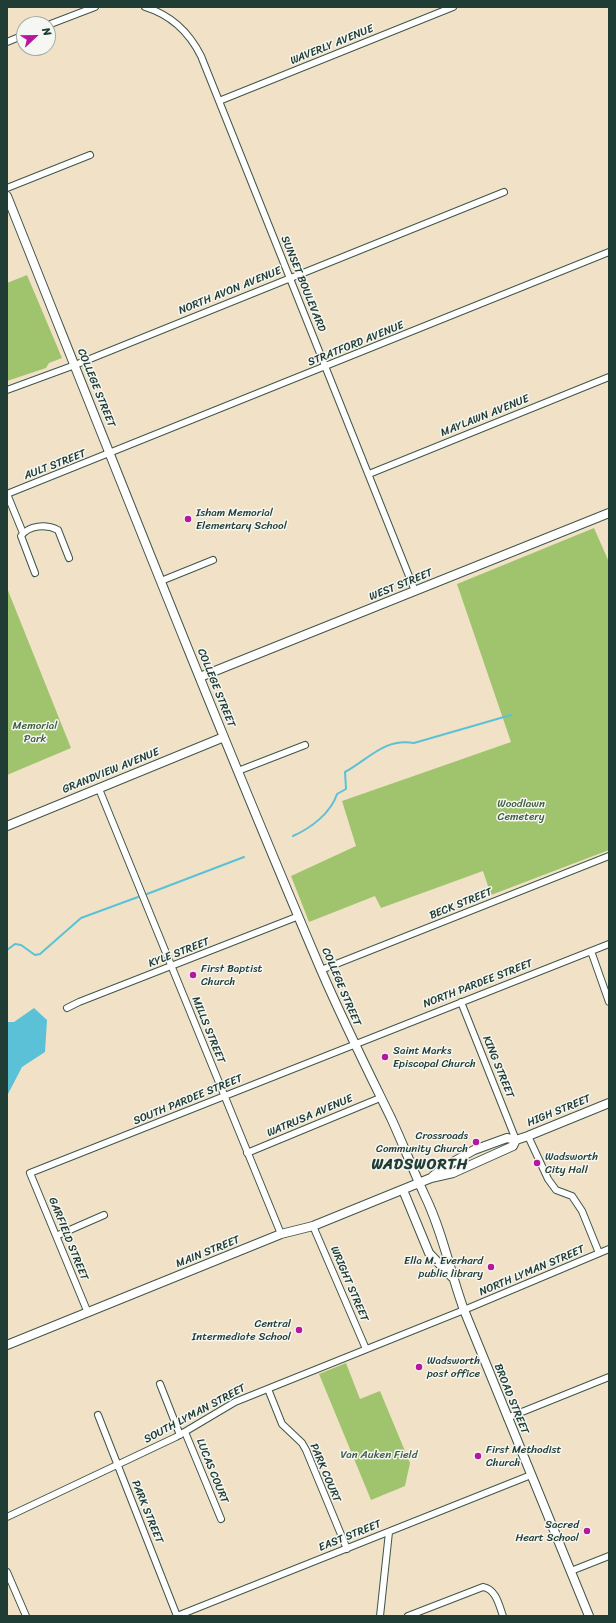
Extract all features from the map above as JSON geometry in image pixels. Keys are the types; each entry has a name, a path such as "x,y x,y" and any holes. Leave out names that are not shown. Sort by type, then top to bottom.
{"main road":[{"name":"COLLEGE STREET","path":"7,196 238,771 321,970 354,1044 380,1098 392,1119 418,1184"},
{"name":"WEST STREET","path":"200,677 609,513"},
{"name":"GRANDVIEW AVENUE","path":"7,826 224,737"},
{"name":"HIGH STREET","path":"431,1178 446,1166 474,1150 507,1138 516,1140 528,1136 609,1103"},
{"name":"HIGH STREET","path":"418,1184 431,1178 453,1173 513,1146 516,1140"},
{"name":"MAIN STREET","path":"7,1345 281,1234 313,1226 418,1184"},
{"name":"BROAD STREET","path":"418,1184 426,1196 448,1256 452,1277 464,1310 571,1572 586,1615"},
{"name":"BROAD STREET","path":"403,1190 429,1253 452,1277"},
{"path":"436,1262 443,1261 448,1256"}],"street":[{"path":"56,22 95,7"},
{"name":"SUNSET BOULEVARD","path":"145,7 164,15 174,22 191,39 201,56 415,591"},
{"name":"WAVERLY AVENUE","path":"219,101 453,7"},
{"path":"7,188 90,155"},
{"name":"NORTH AVON AVENUE","path":"7,390 504,192"},
{"name":"STRATFORD AVENUE","path":"111,454 609,252"},
{"name":"MAYLAWN AVENUE","path":"369,474 609,376"},
{"name":"AULT STREET","path":"7,494 111,454"},
{"path":"7,494 23,533"},
{"path":"35,573 20,536 23,533 42,525 58,530 69,558"},
{"path":"161,581 213,560"},
{"path":"238,771 305,745"},
{"name":"MILLS STREET","path":"99,788 281,1234"},
{"name":"BECK STREET","path":"321,970 609,856"},
{"name":"KYLE STREET","path":"67,1008 299,916"},
{"name":"NORTH PARDEE STREET","path":"354,1044 609,944"},
{"path":"591,951 609,1002"},
{"name":"KING STREET","path":"461,1002 516,1140"},
{"name":"SOUTH PARDEE STREET","path":"30,1173 354,1044"},
{"name":"WATRUSA AVENUE","path":"247,1153 380,1098"},
{"path":"528,1136 548,1179 556,1190 572,1196 582,1211 599,1253"},
{"name":"GARFIELD STREET","path":"30,1173 88,1313"},
{"path":"56,1236 104,1215"},
{"name":"WRIGHT STREET","path":"313,1226 366,1349"},
{"name":"NORTH LYMAN STREET","path":"464,1310 609,1249"},
{"name":"SOUTH LYMAN STREET","path":"7,1517 182,1433 235,1402 464,1310"},
{"path":"507,1418 609,1377"},
{"name":"LUCAS COURT","path":"160,1384 221,1519"},
{"name":"PARK COURT","path":"268,1389 282,1424 302,1443 306,1450 347,1548"},
{"name":"PARK STREET","path":"98,1415 177,1615"},
{"name":"EAST STREET","path":"169,1616 177,1615 531,1475"},
{"path":"380,1616 389,1532"},
{"path":"571,1572 609,1556"},
{"path":"7,1572 26,1616"},
{"path":"408,1616 483,1587 494,1593 504,1616"}],"green space":[{"path":"27,275 62,358 49,363 46,368 7,381 7,283"},
{"name":"Woodlawn Cemetery","path":"594,528 609,562 609,850 491,895 483,871 381,908 375,896 309,922 291,876 356,846 342,801 511,742 457,584"},
{"name":"Memorial Park","path":"7,588 71,748 7,775"},
{"name":"Van Auken Field","path":"346,1363 360,1399 380,1391 410,1463 405,1486 371,1500 319,1374"}],"water":[{"path":"34,1008 47,1020 45,1052 22,1067 7,1096 7,1022 14,1022"}],"waterway":[{"path":"293,836 307,829 320,819 330,807 337,794 346,789 345,772 377,751 394,744 403,742 414,743 511,715"},
{"path":"147,894 244,857"},
{"path":"7,950 15,944 21,945 35,955 40,954 81,918 138,897"}],"place":[{"name":"Isham Memorial Elementary School","path":"188,519"},
{"name":"First Baptist Church","path":"193,975"},
{"name":"Saint Marks Episcopal Church","path":"385,1057"},
{"name":"Crossroads Community Church","path":"476,1142"},
{"name":"Wadsworth City Hall","path":"537,1163"},
{"name":"Ella M. Everhard public library","path":"491,1267"},
{"name":"Central Intermediate School","path":"299,1330"},
{"name":"Wadsworth post office","path":"419,1367"},
{"name":"First Methodist Church","path":"478,1456"},
{"name":"Sacred Heart School","path":"587,1531"}],"district":[{"name":"WADSWORTH","path":"420,1165"}]}
